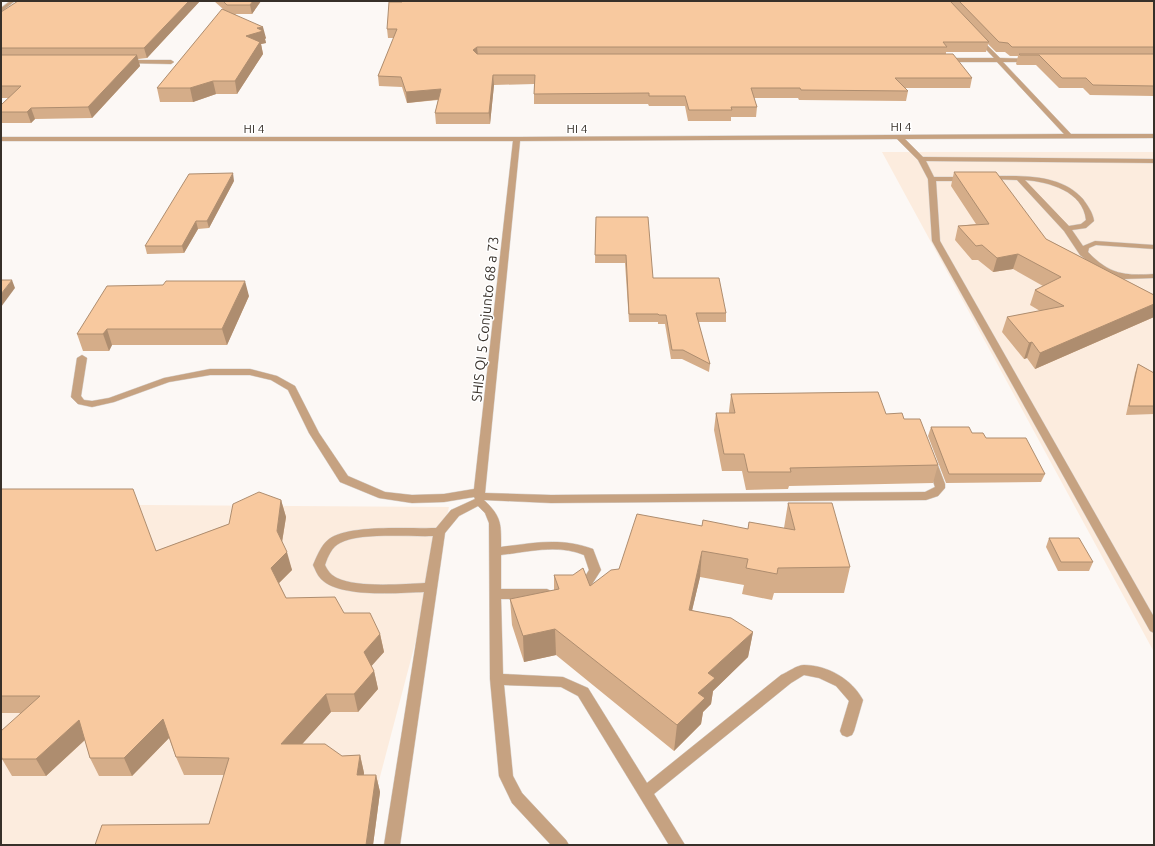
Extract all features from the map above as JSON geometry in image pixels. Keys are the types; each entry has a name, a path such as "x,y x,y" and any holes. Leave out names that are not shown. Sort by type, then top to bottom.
{"street":[{"path":"1,10 13,1"},
{"path":"974,33 1070,137"},
{"path":"936,60 1038,60"},
{"path":"117,62 171,62"},
{"name":"HI 4","path":"1,139 517,139 1154,136"},
{"path":"899,137 921,159 932,179 936,241 1154,628"},
{"name":"SHIS QI 5 Conjunto 68 a 73","path":"479,496 517,139"},
{"path":"921,159 1154,161"},
{"path":"979,178 1019,178 1043,180 1071,191 1080,199 1090,215 1090,221 1083,226 1067,229"},
{"path":"1019,178 1067,229 1083,252 1096,265 1123,277 1137,278 1154,276"},
{"path":"932,179 971,179"},
{"path":"1083,252 1086,247 1095,243 1154,247"},
{"path":"82,358 76,397 82,402 92,404 111,400 167,380 210,372 250,372 274,378 292,388 314,433 344,479 383,495 412,500 479,496 551,499 926,496 934,493 940,488 940,484 926,447"},
{"path":"392,845 439,532 455,513 479,496"},
{"path":"479,496 496,523 495,594 497,679 506,776 517,798 561,845"},
{"path":"430,587 364,588 339,584 324,576 319,565 325,549 336,539 350,534 439,532"},
{"path":"495,594 573,594 585,586 595,570 590,552 579,547 564,544 496,552"},
{"path":"645,794 786,679 803,670 821,673 841,682 856,700 848,732"},
{"path":"497,679 563,682 583,692 677,845"}],"shaded area":[{"path":"882,152 1154,152 1154,652"},
{"path":"1,504 449,507 430,587 362,845 1,845"}],"building":[{"path":"18,1 189,1 144,48 1,48 1,12"},
{"path":"223,1 253,1 250,5 227,5"},
{"path":"950,1 989,42 943,42 947,47 477,47 473,50 477,54 953,54 972,78 895,78 908,91 751,88 757,107 731,107 732,110 689,110 685,96 649,96 649,93 534,94 535,75 493,75 489,113 435,113 441,89 406,92 401,77 378,76 397,29 387,29 389,2"},
{"path":"959,1 1154,1 1154,47 1012,47 1008,43 999,42"},
{"path":"222,9 263,27 257,28 263,31 246,36 260,42 235,81 213,81 190,88 157,88"},
{"path":"1019,54 1154,54 1154,86 1093,85 1086,78 1062,78 1039,55"},
{"path":"1,55 137,55 88,107 31,108 27,112 1,112 1,105 21,86 1,86"},
{"path":"954,172 996,172 1046,239 1154,295 1154,304 1040,353 1032,342 1029,343 1007,317 1064,306 1035,290 1061,277 1018,254 997,258 982,245 976,246 958,226 989,224"},
{"path":"233,173 207,221 196,221 182,246 145,246 189,174"},
{"path":"596,217 648,217 653,278 719,278 726,313 696,313 710,364 683,350 672,350 666,315 629,314 626,255 595,255"},
{"path":"1,280 12,280 1,294"},
{"path":"166,281 245,281 222,329 107,329 103,334 77,334 107,286 163,285"},
{"path":"1138,364 1154,373 1154,406 1129,406"},
{"path":"878,392 886,414 902,413 904,419 920,419 938,465 790,468 791,472 748,472 744,454 724,454 716,413 735,413 731,394"},
{"path":"931,427 969,427 972,433 983,433 986,438 1026,438 1045,474 949,474"},
{"path":"1,489 133,489 156,551 229,524 233,504 259,492 281,500 277,531 287,552 271,568 286,598 335,597 344,613 370,613 380,634 364,652 374,671 354,694 326,694 281,744 325,744 342,756 360,755 357,775 376,775 366,845 95,845 102,825 209,824 229,758 176,757 163,719 124,758 90,758 79,720 36,759 2,759 1,731 40,696 1,696"},
{"path":"788,503 832,503 850,567 778,568 777,574 746,568 748,559 702,551 689,610 731,618 753,632 708,673 715,678 698,693 705,698 677,725 555,629 523,636 510,599 559,589 554,575 573,575 583,568 590,586 611,570 619,569 637,514 702,526 703,520 748,529 749,522 795,530"},
{"path":"1049,538 1079,538 1093,562 1061,562"}]}
